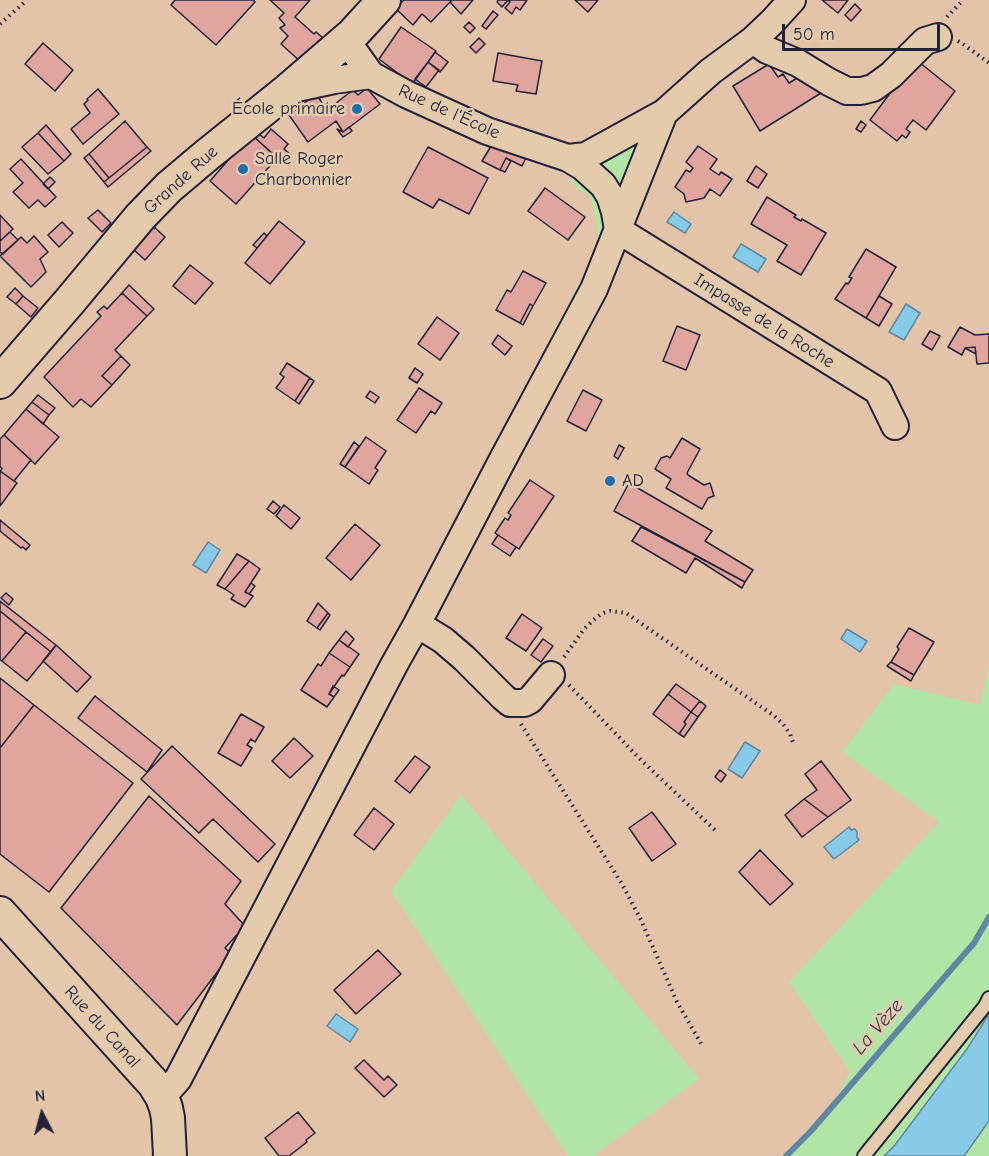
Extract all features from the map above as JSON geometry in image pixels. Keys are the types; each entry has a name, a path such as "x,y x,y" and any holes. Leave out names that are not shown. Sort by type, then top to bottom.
{"street":[{"name":"Grande Rue","path":"0,382 140,217 169,187 346,40 384,0"},
{"path":"568,159 586,156 664,113 711,71 753,40 792,0"},
{"path":"753,40 767,50 798,63 848,91 861,91 873,88 891,75 925,41 938,37"},
{"name":"Rue de l'École","path":"346,40 371,75 468,123 568,159 583,167 603,185 610,196 618,230"},
{"path":"288,90 371,75"},
{"path":"162,1097 178,1079 394,664 589,298 664,113"},
{"name":"Impasse de la Roche","path":"618,230 878,391 895,426"},
{"path":"417,624 443,640 510,703 524,703 530,700 551,675"},
{"name":"Rue du Canal","path":"0,914 154,1084 162,1097 168,1119 170,1156"}],"lane":[{"path":"864,1156 985,1006 989,998"}],"path":[{"path":"0,24 27,0"},
{"path":"938,37 950,38 963,44 989,63"},
{"path":"717,832 639,758 572,686 551,675 590,622 610,611 626,613 635,618 773,715 783,724 794,745"},
{"path":"510,703 514,713 622,884 641,920 677,1002 703,1047"}],"green space":[{"path":"646,127 622,201 586,161"},
{"path":"573,174 601,200 606,229 576,302 571,299 595,254 598,230 590,196 570,182"},
{"path":"989,665 989,1014 967,1049 895,1145 884,1156 783,1156 829,1111 850,1072 789,982 939,822 842,752 894,684 980,705"},
{"path":"461,795 699,1079 593,1156 568,1156 391,891"},
{"path":"989,1121 989,1156 964,1156"}],"water":[{"path":"674,212 691,224 685,233 667,222"},
{"path":"741,244 766,259 758,272 733,257"},
{"path":"906,304 920,313 904,340 889,332"},
{"path":"208,542 220,550 206,573 193,565"},
{"path":"847,629 867,641 860,652 841,639"},
{"path":"745,742 760,751 742,778 728,769"},
{"path":"849,827 851,830 855,829 859,840 834,859 824,847"},
{"path":"336,1014 358,1029 350,1042 327,1026"},
{"path":"989,1014 989,1121 964,1156 884,1156 895,1145 967,1049"}],"building":[{"path":"175,0 253,0 255,2 216,45 171,5"},
{"path":"270,0 310,0 295,17 314,34 316,32 323,38 321,40 326,44 302,63 281,44 288,36 280,28 285,25 279,18 284,13"},
{"path":"404,0 452,0 431,22 422,14 413,25 395,8"},
{"path":"452,0 473,0 461,14 450,2"},
{"path":"508,0 502,7 497,2"},
{"path":"508,0 527,0 520,10 516,7 512,14 505,8 510,2"},
{"path":"575,0 598,0 588,12"},
{"path":"822,0 848,0 838,13"},
{"path":"855,4 861,10 851,21 845,15"},
{"path":"493,11 498,15 486,29 482,26"},
{"path":"469,22 475,28 470,33 464,27"},
{"path":"401,27 436,51 413,83 379,59"},
{"path":"479,38 485,44 476,53 470,47"},
{"path":"43,43 73,70 55,91 25,64"},
{"path":"435,52 448,62 440,72 428,62"},
{"path":"498,53 542,61 536,94 516,91 518,85 493,81"},
{"path":"428,62 439,70 426,87 415,79"},
{"path":"919,62 955,91 926,130 913,120 906,129 910,132 906,138 902,135 897,141 870,120 905,73"},
{"path":"769,64 778,77 783,74 789,83 807,72 821,93 760,131 733,86"},
{"path":"367,88 380,104 343,132 336,121 308,142 289,115 316,94 327,110 353,90 358,95"},
{"path":"98,89 119,114 83,144 71,129 90,113 84,104"},
{"path":"125,121 147,147 109,178 89,154"},
{"path":"861,121 866,125 861,132 856,129"},
{"path":"46,125 71,154 64,161 38,133"},
{"path":"349,127 352,131 343,137 337,129 343,132"},
{"path":"271,129 288,144 284,149 291,155 284,164 251,134 255,131 264,138"},
{"path":"38,133 64,161 48,174 22,147"},
{"name":"Salle Roger Charbonnier","path":"251,134 277,158 236,204 210,181"},
{"path":"493,143 527,156 522,166 506,158 500,170 482,161"},
{"path":"698,146 717,159 710,169 719,175 721,172 732,179 720,196 710,189 704,198 686,202 684,194 675,187 686,170 690,172 693,168 686,162"},
{"path":"147,147 151,151 108,187 104,182"},
{"path":"428,147 488,178 469,214 439,199 433,208 403,192"},
{"path":"89,154 109,178 104,182 84,158"},
{"path":"506,158 511,161 505,172 500,170"},
{"path":"21,159 56,197 45,207 38,200 29,208 13,192 23,183 10,169"},
{"path":"756,166 767,174 758,188 747,181"},
{"path":"50,177 55,182 48,189 43,184"},
{"path":"545,188 585,217 568,240 528,211"},
{"path":"767,197 796,215 794,217 826,233 801,275 777,261 787,245 751,224"},
{"path":"98,210 111,223 102,232 88,218"},
{"path":"0,215 13,229 0,241"},
{"path":"279,221 305,242 270,284 245,263"},
{"path":"62,222 73,233 59,247 48,235"},
{"path":"154,227 165,237 145,260 134,250"},
{"path":"10,232 18,240 3,254 0,252 0,241"},
{"path":"264,233 267,236 257,248 253,245"},
{"path":"34,236 48,252 40,259 46,272 31,287 0,256 21,237 27,243"},
{"path":"866,249 896,267 866,318 835,299 852,278 849,277"},
{"path":"190,265 213,283 195,304 173,286"},
{"path":"523,271 546,283 533,306 530,304 520,323 496,310 507,290 511,292"},
{"path":"129,285 154,309 147,316 122,293"},
{"path":"15,288 23,296 16,304 7,297"},
{"path":"122,293 147,316 115,350 121,356 102,376 112,385 91,407 81,399 73,407 44,377 101,316 97,312 104,306 107,309"},
{"path":"23,296 38,308 31,317 16,304"},
{"path":"879,296 892,304 879,326 866,318"},
{"path":"530,304 533,306 523,325 520,323"},
{"path":"437,317 459,333 440,360 418,344"},
{"path":"677,326 700,335 686,370 663,361"},
{"path":"960,327 975,335 989,334 989,363 977,364 975,347 965,348 962,355 948,347"},
{"path":"930,331 940,336 932,350 922,344"},
{"path":"498,335 512,346 505,355 492,344"},
{"path":"975,347 976,354 965,348"},
{"path":"121,356 130,365 112,385 102,376"},
{"path":"287,363 310,378 295,401 276,388 284,377 280,374"},
{"path":"415,368 423,374 417,383 409,378"},
{"path":"310,378 314,381 299,404 295,401"},
{"path":"419,388 442,403 435,414 431,411 416,433 397,420"},
{"path":"583,390 602,400 586,431 567,421"},
{"path":"370,391 379,397 375,403 366,397"},
{"path":"38,395 55,408 49,415 32,402"},
{"path":"32,402 49,415 43,424 26,409"},
{"path":"26,409 59,437 35,464 4,435"},
{"path":"4,435 31,460 14,481 0,471 2,469 0,439"},
{"path":"366,437 386,451 375,468 378,470 369,484 345,467"},
{"path":"682,438 700,449 688,475 704,485 710,483 714,496 708,498 702,509 666,488 671,479 655,469 661,458 667,456 670,458"},
{"path":"354,442 359,446 345,467 340,464"},
{"path":"619,445 624,448 618,459 614,456"},
{"path":"0,471 17,483 0,506"},
{"path":"530,480 554,496 519,549 495,533 505,518 508,520 511,515 508,513"},
{"path":"629,483 712,531 705,541 753,570 745,582 614,511"},
{"path":"273,501 280,507 274,514 267,509"},
{"path":"284,505 300,518 291,529 276,516"},
{"path":"0,520 30,545 26,550 0,531"},
{"path":"355,524 380,545 351,580 326,558"},
{"path":"641,527 745,582 742,588 695,558 686,573 632,541"},
{"path":"498,535 516,547 510,556 492,544"},
{"path":"237,554 249,561 225,589 217,585"},
{"path":"249,561 260,569 245,592 253,596 245,607 231,599 234,595 225,589"},
{"path":"251,583 255,586 249,594 245,592"},
{"path":"6,593 13,599 9,605 1,598"},
{"path":"0,601 56,645 51,652 0,611"},
{"path":"318,603 328,613 317,628 307,621"},
{"path":"0,611 26,632 2,661 0,660"},
{"path":"328,613 330,615 320,630 317,628"},
{"path":"522,614 542,628 526,651 506,638"},
{"path":"909,628 934,642 914,675 891,662"},
{"path":"346,631 354,639 348,647 339,640"},
{"path":"26,632 51,652 27,681 2,661"},
{"path":"543,639 553,646 541,662 531,655"},
{"path":"339,640 359,654 350,667 329,653"},
{"path":"56,645 91,677 77,692 43,661"},
{"path":"329,653 350,667 329,694 334,697 327,707 301,690 318,664 321,666"},
{"path":"891,662 914,675 911,681 887,666"},
{"path":"0,678 34,705 0,748"},
{"path":"676,684 700,701 691,712 668,694"},
{"path":"333,686 339,690 334,697 329,694"},
{"path":"668,694 691,712 679,734 653,714"},
{"path":"95,696 162,750 147,772 78,718"},
{"path":"700,701 706,706 698,717 691,712"},
{"path":"34,705 133,783 49,892 0,854 0,748"},
{"path":"691,712 698,717 684,737 679,734"},
{"path":"241,714 264,727 255,742 251,739 247,745 252,748 241,766 218,753"},
{"path":"294,738 313,756 290,778 272,761"},
{"path":"172,746 275,844 258,862 213,819 199,833 141,779"},
{"path":"415,756 430,767 410,793 395,781"},
{"path":"821,761 851,800 828,817 804,799 817,790 805,774"},
{"path":"720,770 726,775 721,782 715,777"},
{"path":"149,796 241,881 225,904 245,926 225,948 231,954 177,1025 61,908"},
{"path":"804,799 828,817 802,837 785,815"},
{"path":"374,808 394,824 374,850 354,835"},
{"path":"652,812 676,844 652,861 629,828"},
{"path":"760,850 793,884 770,905 739,872"},
{"path":"378,950 401,974 356,1014 334,990"},
{"path":"364,1060 384,1080 388,1076 397,1085 384,1097 355,1068"},
{"path":"298,1112 315,1133 289,1156 279,1156 265,1138"}],"waterway":[{"name":"La Vèze","path":"786,1156 811,1131 974,943 989,917"}],"place":[{"name":"École primaire","path":"357,109"},
{"name":"Salle Roger Charbonnier","path":"243,169"},
{"name":"AD","path":"610,481"}]}
